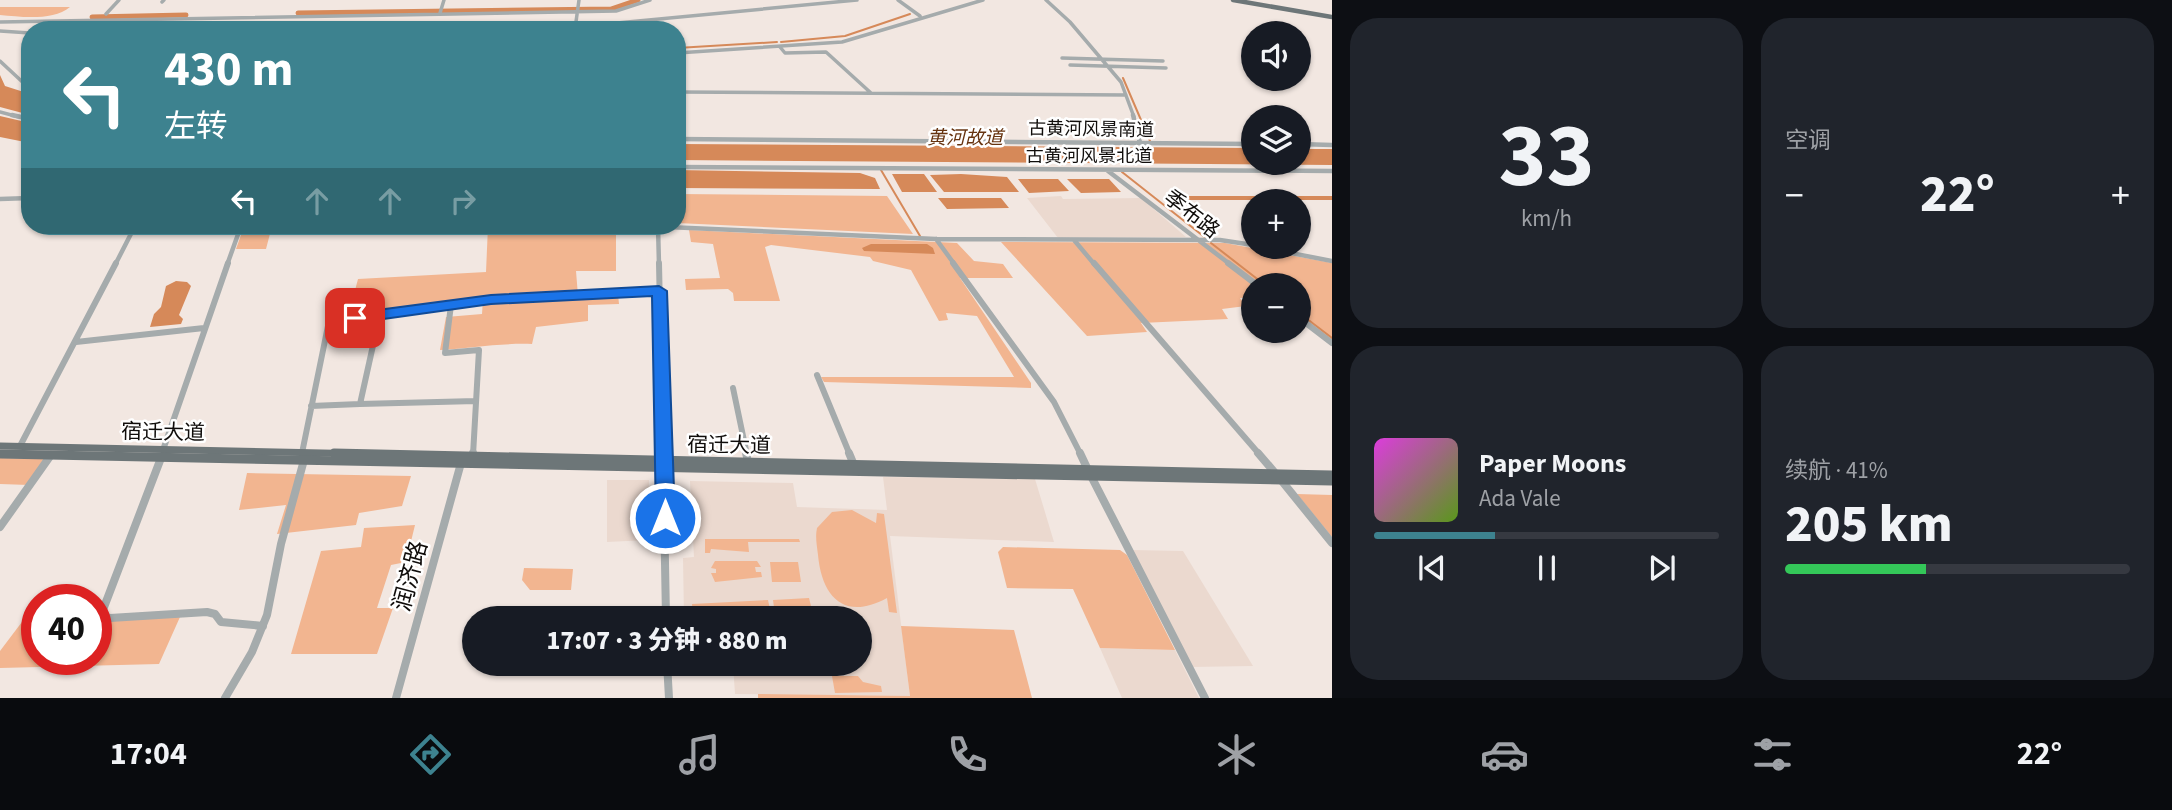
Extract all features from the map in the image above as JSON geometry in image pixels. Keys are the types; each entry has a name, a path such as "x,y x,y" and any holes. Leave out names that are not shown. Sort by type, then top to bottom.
{"main road":[{"path":"1233,0 1332,16"},
{"path":"1240,0 1332,16"},
{"name":"宿迁大道","path":"0,446 162,454"},
{"name":"宿迁大道","path":"0,454 473,456 665,464 748,462 1089,473"},
{"name":"宿迁大道","path":"303,456 461,463 665,464 1279,477 1332,481"},
{"name":"宿迁大道","path":"1279,477 1332,475"}],"street":[{"path":"106,14 119,0"},
{"path":"440,11 444,0"},
{"path":"576,21 579,0"},
{"path":"48,21 440,11 619,11 650,0"},
{"path":"646,21 857,0"},
{"path":"898,0 920,16"},
{"path":"686,52 842,42 920,16 983,0"},
{"path":"1046,0 1070,22 1121,82 1141,137 1140,143"},
{"path":"424,21 431,13"},
{"path":"0,22 21,22"},
{"path":"0,31 21,32"},
{"path":"780,47 785,53 825,52 872,93"},
{"path":"1062,58 1163,61"},
{"path":"0,61 11,69 21,84"},
{"path":"1070,65 1166,68"},
{"path":"686,92 1126,94"},
{"path":"0,112 21,117"},
{"name":"古黄河风景南道","path":"686,139 1241,144"},
{"path":"1311,144 1332,145"},
{"name":"古黄河风景北道","path":"686,167 1332,171"},
{"name":"季布路","path":"1107,170 1241,273"},
{"path":"0,199 21,198"},
{"path":"686,227 936,239 1209,241 1241,244"},
{"path":"20,446 130,235"},
{"path":"238,235 162,454 101,615 110,618 207,612 215,614 221,622 264,626"},
{"path":"658,235 666,606"},
{"path":"936,239 1054,402 1205,698"},
{"path":"1074,240 1279,477 1332,543"},
{"path":"1311,257 1332,261"},
{"path":"225,698 264,626 303,456 329,321 491,299 659,291"},
{"path":"450,305 445,353 479,350 473,456"},
{"path":"360,404 380,314"},
{"path":"1311,327 1332,343"},
{"path":"76,342 204,328"},
{"path":"817,375 854,465"},
{"path":"733,387 748,462"},
{"path":"311,406 476,401"},
{"path":"0,527 51,455"},
{"name":"润济路","path":"397,698 461,463"},
{"path":"667,676 668,698"}],"shaded area":[{"path":"0,7 70,7 55,14 27,17 0,15"},
{"path":"0,75 5,86 21,91 21,113 0,107"},
{"path":"0,116 21,121 21,141 0,137"},
{"path":"686,144 1241,148 1241,164 686,160"},
{"path":"1311,149 1332,149 1332,165 1311,165"},
{"path":"686,170 860,173 875,178 880,189 686,188"},
{"path":"892,174 924,174 937,192 902,192"},
{"path":"930,175 1007,177 1019,192 944,192"},
{"path":"1018,179 1058,179 1069,191 1029,193"},
{"path":"1067,179 1109,179 1121,192 1081,193"},
{"path":"686,194 887,196 913,234 686,223"},
{"path":"1061,196 1063,199 1141,198 1186,237 1058,238 1027,198"},
{"path":"938,198 1001,198 1009,208 947,209"},
{"path":"689,230 957,243 974,261 1003,264 1013,278 960,278 1031,383 1031,388 824,382 821,377 1014,377 977,316 946,313 948,320 939,321 911,270 873,261 870,257 771,245 765,247 780,301 734,301 733,293 728,289 686,290 685,279 720,278 713,244 691,242"},
{"path":"241,235 270,235 266,249 236,249"},
{"path":"488,235 616,235 616,271 576,271 578,296 618,294 619,304 588,305 588,321 536,327 532,344 440,350 446,317 482,314 483,299 348,317 358,279 486,272"},
{"path":"1001,242 1225,243 1241,246 1241,259 1311,259 1332,263 1332,346 1311,329 1311,273 1241,273 1241,307 1222,309 1228,319 1141,323 1147,332 1087,336"},
{"path":"871,244 927,244 933,248 935,254 864,251 862,248"},
{"path":"176,281 187,282 191,286 179,315 183,319 181,324 150,327 154,314 161,307 166,286"},
{"path":"0,458 46,459 29,485 0,484"},
{"path":"247,473 411,476 402,506 359,513 356,525 277,534 286,505 239,510"},
{"path":"883,477 1035,479 1054,542 890,536 910,696 735,694 734,676 872,676 872,606 684,606 683,558 694,557 690,481 793,483 797,507 887,510"},
{"path":"607,480 649,480 648,540 607,542"},
{"path":"1297,494 1332,495 1332,537"},
{"path":"852,510 876,523 877,513 884,514 897,613 889,612 887,598 872,605 848,606 831,594 820,570 816,538 817,528 832,512"},
{"path":"415,525 406,562 391,565 377,608 393,608 377,654 291,654 321,551 361,547 364,528"},
{"path":"705,539 799,539 800,542 748,542 749,552 711,549 710,553 705,553"},
{"path":"1003,547 1120,550 1127,555 1175,650 1100,648 1073,589 1007,588 998,552"},
{"path":"1131,550 1183,551 1253,666 1191,667"},
{"path":"715,561 757,561 761,567 755,567 756,572 761,572 762,577 715,582 711,573 716,573 716,569 711,568"},
{"path":"770,562 798,562 801,582 772,582"},
{"path":"524,568 573,569 571,590 530,590 522,580"},
{"path":"809,598 811,606 774,606 773,600"},
{"path":"768,600 769,606 692,606"},
{"path":"180,617 159,664 112,665 112,620"},
{"path":"21,623 21,667 0,668 0,651"},
{"path":"901,626 1014,630 1032,698 758,698 758,694 910,696"},
{"path":"1100,648 1175,650 1199,698 1122,698"},
{"path":"832,676 858,676 863,682 881,686 882,692 835,693"}],"waterway":[{"path":"298,13 611,9 638,0"},
{"path":"781,42 845,36 910,14"},
{"path":"92,17 186,15"},
{"path":"686,47 777,42"},
{"path":"1123,78 1150,141"},
{"path":"881,170 920,236"},
{"path":"1122,172 1207,239"},
{"path":"1169,197 1241,197"},
{"path":"1311,197 1332,197"},
{"path":"1172,199 1241,199"},
{"path":"1311,199 1332,199"},
{"path":"1211,243 1250,273"},
{"path":"1311,322 1332,338"}],"route":[{"path":"355,318 491,299 659,291 664,394 665,518"}],"water label":[{"name":"黄河故道","path":"965,137"}]}
